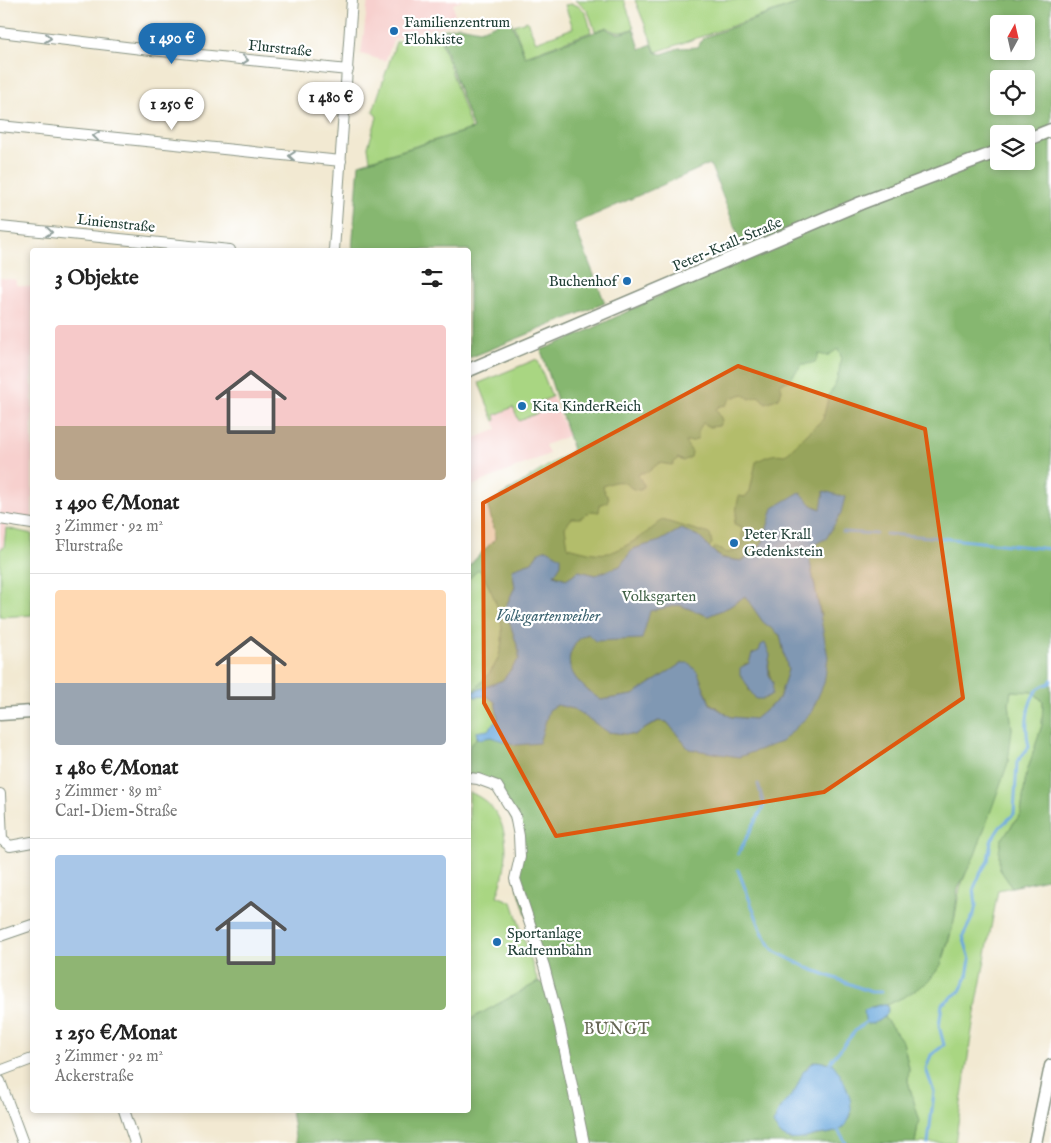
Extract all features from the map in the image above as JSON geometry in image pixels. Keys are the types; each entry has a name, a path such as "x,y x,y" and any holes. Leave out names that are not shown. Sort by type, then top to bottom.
{"street":[{"path":"334,248 352,0"},
{"name":"Flurstraße","path":"0,32 142,50 348,70"},
{"path":"0,126 341,160"},
{"path":"1035,136 1051,130"},
{"name":"Peter-Krall-Straße","path":"471,369 861,203 990,154"},
{"name":"Linienstraße","path":"0,227 210,248"},
{"path":"0,519 30,524"},
{"path":"0,714 30,712"},
{"path":"471,778 497,786 516,815 520,857 515,879 544,966 560,1027 584,1143"},
{"path":"0,794 2,840 10,846 30,842"},
{"path":"0,936 30,926"},
{"path":"0,1071 30,1060"},
{"path":"1035,1143 1051,1066"},
{"path":"0,1081 23,1143"},
{"path":"125,1113 136,1143"}],"highlighted area":[{"path":"738,366 925,429 963,698 824,792 556,836 484,703 483,503"}],"shaded area":[{"name":"Familienzentrum Flohkiste","path":"368,0 461,1 453,4 456,23 394,39 385,61 361,54"},
{"path":"0,278 16,280 16,285 30,287 30,527 6,524 3,546 0,548"},
{"name":"Kita KinderReich","path":"537,358 568,436 545,445 549,454 471,486 471,440 497,429 478,383"}],"green space":[{"path":"575,0 624,0 634,28 620,32 607,27 595,31 586,9"},
{"path":"635,0 798,0 799,3 656,52"},
{"path":"798,0 1051,0 1051,878 1012,887 999,868 1001,840 1021,814 1026,775 1042,725 1043,701 1033,692 1011,691 1009,703 1012,729 1008,763 975,855 958,889 954,921 941,965 928,982 906,996 887,1005 870,1007 878,1022 884,1017 903,1042 909,1068 908,1081 919,1119 915,1143 296,1143 291,1113 471,1113 471,1019 538,982 548,985 515,879 519,836 497,786 471,779 471,744 477,737 480,739 491,737 516,745 549,710 557,705 574,709 608,732 634,735 659,721 667,722 689,749 781,742 821,615 809,557 815,545 826,539 832,528 821,509 814,506 773,509 761,544 751,557 743,560 734,560 722,557 713,551 715,547 727,553 739,550 742,544 742,527 734,524 737,503 739,496 745,497 750,491 756,462 777,454 785,455 823,419 829,394 834,388 839,372 841,356 838,349 827,356 819,354 815,362 802,364 789,381 780,383 782,390 779,398 766,403 758,396 750,399 743,394 731,398 726,405 716,409 722,420 719,426 710,427 703,423 698,431 698,438 685,442 692,452 691,457 683,461 678,458 672,465 659,463 648,472 640,473 638,476 644,485 641,490 636,490 623,482 603,486 605,494 609,497 607,502 600,505 599,512 592,511 580,518 572,518 565,527 568,547 593,553 608,553 621,548 662,520 710,534 712,544 709,547 698,536 681,529 660,541 633,549 620,566 596,575 579,571 566,579 554,574 561,564 539,552 532,562 512,569 515,587 505,608 519,651 519,659 503,680 473,692 493,668 499,656 502,643 500,617 492,592 479,569 471,577 471,564 495,539 495,532 487,504 557,464 573,450 541,350 581,334 749,252 747,242 742,245 710,164 574,224 605,303 471,357 471,248 352,248 359,164 473,129 439,31 459,26 480,30 510,19 525,57 606,28 620,33 634,29 640,49 652,44 655,52 662,54 679,48 698,47 703,38 799,3","holes":["815,1061 827,1062 852,1114 844,1127 832,1133 790,1140 780,1108 794,1093 810,1064"]},
{"path":"572,4 584,11 588,18 591,32 525,56 514,25 527,21 536,42 573,28 565,5"},
{"path":"438,32 471,129 370,160 368,147 377,117 373,111 396,42"},
{"name":"Volksgarten","path":"835,295 855,494 789,759 471,774 471,564 495,539 495,532 487,504 573,450"},
{"path":"537,359 552,397 537,403 540,412 519,421 513,407 495,415 496,420 494,421 479,383"},
{"path":"6,528 30,534 30,615 0,617 0,549 4,547"},
{"path":"745,596 763,622 780,635 788,670 779,699 755,719 731,717 710,703 698,673 682,663 633,695 600,700 580,683 571,670 570,654 580,638 586,635 649,611 679,605 708,616 729,607","holes":["761,645 770,655 769,669 773,683 749,691 744,664 749,663 752,654 759,652"]},
{"path":"1011,691 1033,692 1043,702 1042,725 1026,775 1021,814 1011,826 999,868 1012,887 998,890 973,1024 955,1143 915,1143 919,1119 908,1081 909,1068 903,1042 884,1017 888,1010 887,1005 909,994 923,984 935,973 942,962 954,922 960,888 1012,729 1009,703"},
{"name":"Sportanlage Radrennbahn","path":"471,793 483,800 494,810 501,823 506,851 502,882 497,896 512,902 538,982 471,1019"}],"water":[{"name":"Volksgartenweiher","path":"824,491 845,497 841,513 826,539 815,545 809,557 828,657 824,683 811,713 781,742 739,757 689,749 667,722 658,721 634,735 608,732 574,709 557,705 549,710 539,743 516,745 491,737 480,739 477,737 476,732 488,730 498,718 495,702 487,696 474,697 473,692 503,680 519,659 519,651 505,608 515,587 512,569 532,562 539,552 547,549 561,557 561,564 554,575 566,579 579,571 596,575 620,566 633,549 660,541 681,529 698,536 720,558 741,561 756,553 763,542 773,508 800,492 813,506 821,509","holes":["745,596 763,622 780,635 788,670 779,699 755,719 731,717 710,704 698,673 689,663 682,663 633,695 601,700 587,690 575,677 569,662 570,654 580,638 588,634 595,641 642,639 650,611 679,605 708,616 729,607"]},
{"path":"765,643 770,655 768,665 769,676 773,683 772,694 764,699 756,699 740,675 740,668 749,663 752,654 759,651 761,645"},
{"path":"886,1004 888,1008 885,1015 878,1021 868,1024 865,1020 864,1010"},
{"path":"815,1061 832,1063 841,1077 851,1102 849,1119 845,1126 836,1132 800,1139 787,1138 780,1134 773,1124 780,1108 795,1091 803,1072"}],"waterway":[{"path":"843,532 876,534"},
{"path":"886,534 1051,549"},
{"path":"928,1143 934,1092 926,1069 931,1055 944,1045 939,1026 942,1004 960,991 967,977 970,959 963,936 974,914 976,905 974,888 988,861 991,841 1000,827 1014,814 1017,762 1029,747 1027,733 1029,708 1034,694 1039,688 1050,683 1051,680"},
{"path":"738,854 764,805 758,784"},
{"path":"738,870 762,932 774,951 808,968 871,992 881,992"},
{"path":"830,1062 856,1030 866,1022"},
{"path":"838,1130 846,1143"}],"place":[{"name":"Familienzentrum Flohkiste","path":"394,31"},
{"name":"Buchenhof","path":"627,281"},
{"name":"Kita KinderReich","path":"522,406"},
{"name":"Peter Krall Gedenkstein","path":"734,543"},
{"name":"Sportanlage Radrennbahn","path":"497,942"}],"district":[{"name":"BUNGT","path":"617,1028"}]}
